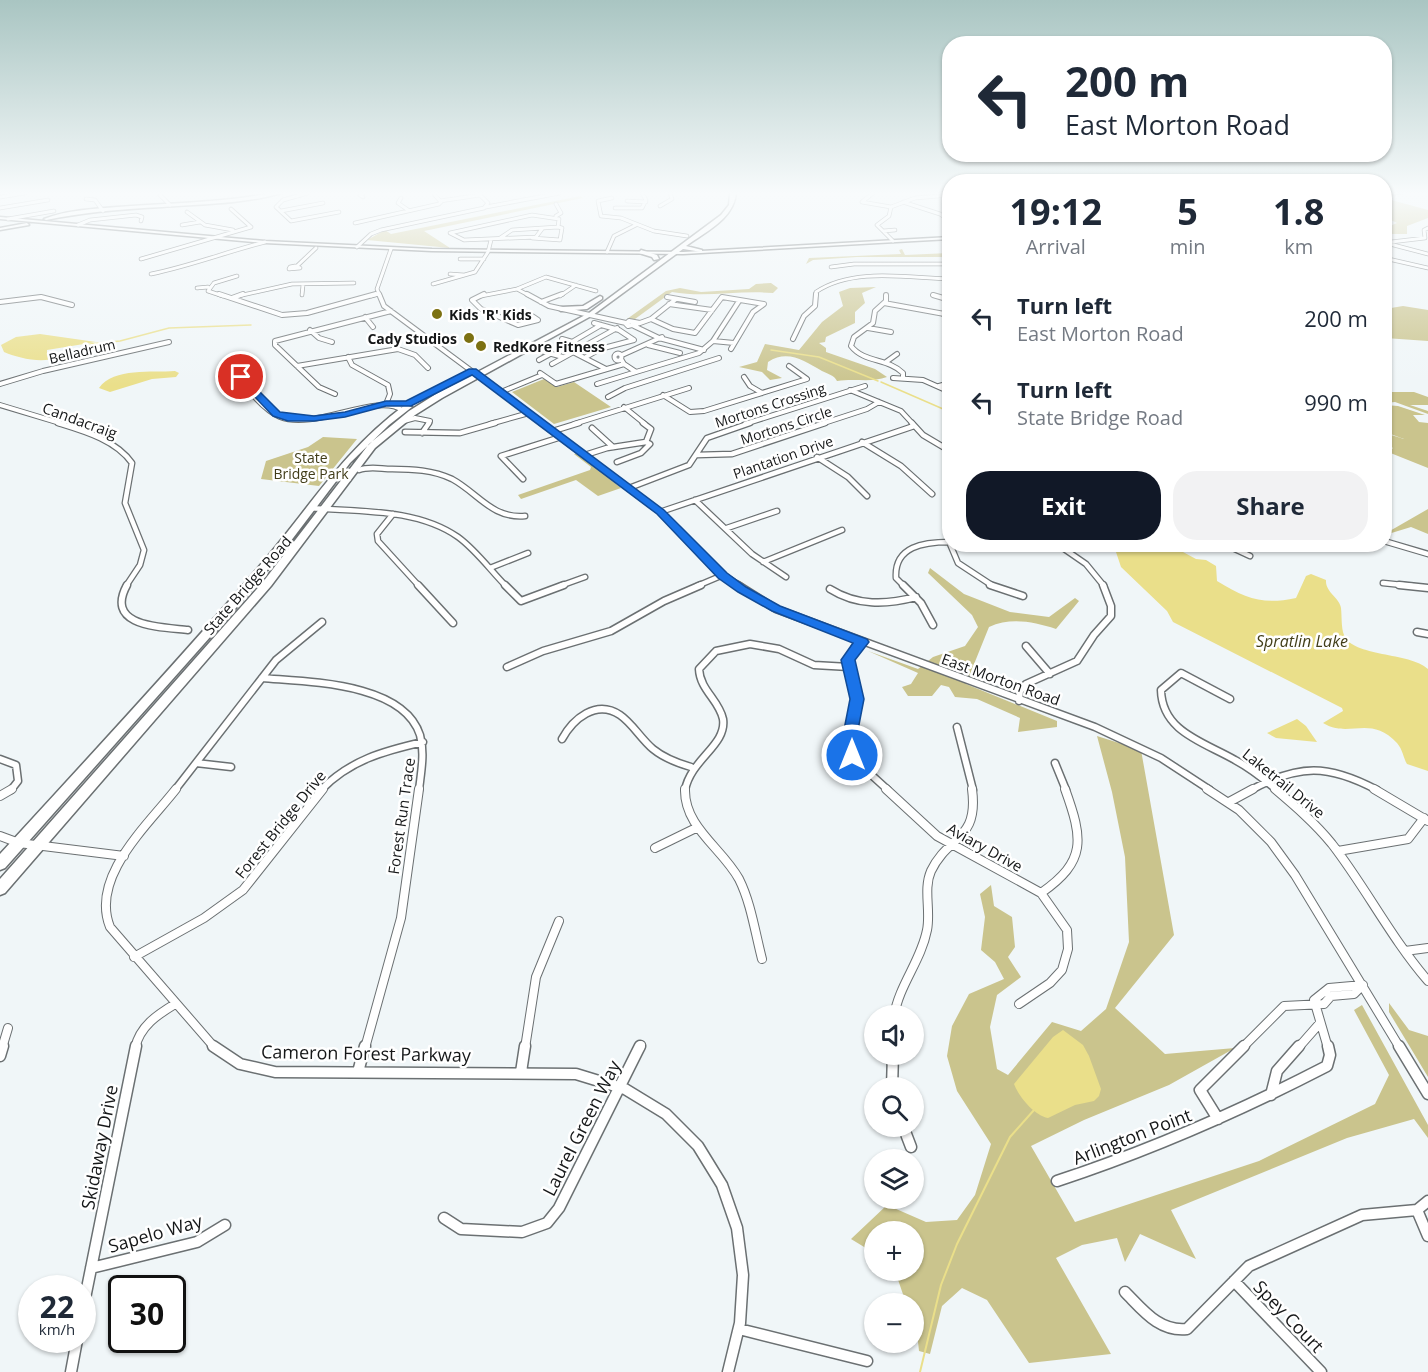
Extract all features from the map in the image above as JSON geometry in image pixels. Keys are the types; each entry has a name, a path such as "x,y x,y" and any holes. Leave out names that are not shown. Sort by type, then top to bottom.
{"highway":[{"name":"State Bridge Road","path":"561,309 585,308 660,257"},
{"name":"State Bridge Road","path":"0,889 267,584 336,494 361,467 372,447 398,424 476,373 587,313 662,257"},
{"name":"State Bridge Road","path":"587,313 604,297"},
{"name":"State Bridge Road","path":"0,864 10,839 64,793 264,568 354,451 400,408 439,388 476,373"}],"street":[{"path":"141,259 148,257"},
{"path":"151,274 191,266 210,257"},
{"path":"297,266 305,257"},
{"path":"208,287 208,291 212,293 280,317 307,313 362,297 378,295 378,283 387,257"},
{"path":"460,259 484,259"},
{"path":"434,284 467,276 477,271 484,259"},
{"path":"1392,260 1428,268"},
{"path":"831,267 854,264 942,264"},
{"path":"450,274 467,276"},
{"path":"197,288 208,287 220,280 237,276"},
{"path":"510,318 518,325 538,320 530,314 510,318 493,315 474,304 472,300 487,293 517,289 546,277 596,291"},
{"path":"793,339 804,316 815,306 816,292 827,285 860,279 942,279"},
{"path":"232,299 258,289 354,284"},
{"path":"302,295 303,285"},
{"path":"540,303 558,297 576,285"},
{"path":"517,289 540,303 627,323 661,337 705,349"},
{"name":"East Morton Road","path":"378,295 391,311 660,512 723,575 776,609 1130,743 1189,775 1229,802 1261,831 1295,875 1428,1094"},
{"path":"886,295 884,303 875,311 873,323 854,338 852,348 862,356 886,362 900,369 903,378"},
{"path":"933,295 942,298"},
{"path":"667,297 695,302"},
{"path":"651,319 673,329 694,333 722,297 764,304 753,312 731,349"},
{"path":"0,302 47,298 72,305"},
{"path":"634,326 651,319 676,299"},
{"path":"597,384 705,349 713,341 739,301"},
{"path":"884,303 942,315"},
{"path":"669,304 712,310"},
{"path":"335,394 319,387 275,342 283,337 391,311"},
{"path":"365,317 373,327"},
{"path":"586,357 600,349 634,340 615,329 594,323"},
{"path":"552,364 627,323 639,323 661,337"},
{"path":"572,342 601,326"},
{"path":"868,328 891,332"},
{"path":"310,330 319,338 332,342"},
{"path":"636,372 624,364 621,357 661,337"},
{"path":"562,339 585,345"},
{"path":"713,341 734,344"},
{"name":"Belladrum","path":"0,384 63,366 169,342"},
{"path":"648,345 680,353"},
{"path":"297,366 403,349 426,363 428,368"},
{"path":"541,351 563,357"},
{"path":"573,352 606,369"},
{"path":"539,360 550,354"},
{"path":"694,354 707,362"},
{"path":"886,362 897,354"},
{"path":"348,357 352,365 388,385 390,394 386,404"},
{"path":"608,397 625,387 719,358"},
{"path":"226,361 271,410 281,417 328,417 386,404 400,408"},
{"path":"501,392 542,375 556,384 624,364"},
{"path":"663,395 690,412 704,411 807,379 789,366"},
{"path":"744,377 750,386 762,393"},
{"path":"893,378 923,380 942,388"},
{"name":"Mortons Crossing","path":"630,488 684,468 697,455 702,442 712,435 865,386"},
{"path":"553,431 689,388"},
{"path":"850,390 901,411 923,435 942,447"},
{"name":"Mortons Circle","path":"697,455 732,454 867,409 879,402"},
{"name":"Candacraig","path":"0,405 106,440 127,453 132,466 125,491 125,505 144,549 141,562 121,593 121,608 129,618 144,624 188,630"},
{"path":"624,407 651,429 646,442"},
{"path":"405,432 460,433 529,413"},
{"path":"416,414 431,423 422,433"},
{"name":"Plantation Drive","path":"660,512 914,426"},
{"path":"592,428 613,447"},
{"path":"523,479 501,456 561,437"},
{"path":"585,455 613,447 646,442"},
{"path":"617,462 640,454 650,444 646,442"},
{"path":"862,442 901,466 932,494"},
{"path":"628,446 640,454"},
{"path":"817,457 848,477 867,495"},
{"path":"361,467 438,474 458,483 499,515 525,516"},
{"path":"695,500 763,562 786,577"},
{"path":"310,508 393,514 427,522 450,532 522,601 585,577"},
{"path":"727,528 777,512"},
{"path":"393,514 377,534 378,541 453,623"},
{"path":"763,562 842,530"},
{"path":"933,625 916,597 896,578 894,568 897,560 905,552 923,544 942,543"},
{"path":"1392,543 1428,554"},
{"path":"951,552 962,567 996,589 1023,596"},
{"path":"1019,701 1020,691 1026,684 1077,661 1094,635 1111,616 1111,600 1086,562 1073,552"},
{"path":"1241,552 1250,556"},
{"path":"490,568 528,554"},
{"path":"507,667 543,651 611,631 664,601 723,575"},
{"path":"1383,583 1428,588"},
{"path":"830,589 841,595 878,603 895,603 916,597"},
{"name":"Cameron Forest Parkway","path":"322,622 288,648 262,678 124,856 108,881 103,908 110,927 213,1047 240,1064 275,1072 576,1074 621,1085 651,1101 677,1121 699,1145 717,1174 731,1208 740,1246 743,1287 739,1329 728,1372"},
{"path":"1417,632 1428,634"},
{"path":"762,959 741,881 732,866 698,827 686,800 691,767 712,748 722,733 722,716 700,685 699,676 704,662 716,651 736,645 761,644 779,649 814,665 849,667 848,660 855,647 862,642"},
{"path":"1026,646 1050,674"},
{"name":"Aviary Drive","path":"849,667 857,699 849,740 852,755 923,825 952,845 1041,893 1067,930 1068,948 1062,970 1050,983 1019,1004"},
{"name":"Laketrail Drive","path":"1230,699 1181,673 1161,690 1161,703 1174,724 1241,763 1303,812 1338,851 1405,951 1428,981"},
{"name":"Forest Run Trace","path":"262,678 360,687 383,697 402,709 416,724 423,742 423,761 401,918 358,1072"},
{"path":"562,739 567,728 579,715 595,709 613,711 620,715 657,755 668,761 691,767"},
{"path":"896,1005 898,993 927,932 930,873 970,825 975,808 957,728"},
{"name":"Forest Bridge Drive","path":"134,957 224,904 244,889 324,788 343,771 374,755 423,742"},
{"path":"0,759 16,765 18,782 11,791 0,796"},
{"path":"196,763 231,767"},
{"path":"1041,893 1060,880 1072,866 1077,854 1075,820 1055,763"},
{"path":"1229,802 1292,771 1307,769 1334,772 1354,779 1426,820 1408,839 1396,843 1338,851"},
{"path":"655,848 698,827"},
{"path":"10,839 124,856"},
{"path":"521,1072 536,977 559,921"},
{"path":"1405,951 1428,948"},
{"name":"Arlington Point","path":"1218,1119 1200,1090 1202,1086 1284,1006 1324,1004 1337,994 1354,994 1363,986"},
{"name":"Skidaway Drive","path":"90,1275 137,1039 151,1019 175,1004"},
{"name":"Arlington Point","path":"1057,1181 1154,1149 1271,1095 1329,1064 1330,1055 1315,1005"},
{"path":"1271,1095 1277,1071 1320,1023"},
{"path":"0,1056 8,1028"},
{"name":"Laurel Green Way","path":"444,1218 461,1229 512,1232 535,1229 547,1223 560,1208 641,1045"},
{"path":"907,1137 911,1147"},
{"path":"1125,1292 1151,1317 1177,1332 1187,1329 1249,1266 1362,1215 1418,1210 1428,1201"},
{"path":"1418,1210 1428,1236"},
{"name":"Sapelo Way","path":"92,1268 197,1242 225,1225"},
{"name":"Spey Court","path":"1234,1281 1321,1372"},
{"path":"739,1329 867,1360"},
{"path":"71,1372 75,1353"}],"green space":[{"path":"857,257 813,260 806,264 809,258"},
{"path":"771,283 778,288 773,293 684,294 672,292 635,319 627,319 666,291 680,288 701,292 749,289 756,284"},
{"path":"876,287 862,293 865,303 855,312 855,323 826,337 825,342 819,343 826,348 826,352 875,369 887,377 875,380 837,381 833,376 789,356 775,358 768,362 767,370 782,378 770,380 762,372 739,367 757,362 765,344 799,350 822,322 843,306 839,292 850,288"},
{"path":"1403,306 1428,310 1428,341 1392,338 1392,308"},
{"path":"544,379 557,387 574,382 611,407 554,424 512,392"},
{"path":"1392,392 1414,392 1428,397 1428,405 1410,405 1428,411 1428,414 1392,402"},
{"path":"1392,406 1425,415 1413,415 1419,422 1428,423 1428,468 1392,454 1392,435 1404,439 1392,435"},
{"name":"State Bridge Park","path":"323,437 357,439 319,486 261,479 266,461 308,447"},
{"path":"578,453 621,488 598,496 576,480 521,499 518,495 590,470 591,467 574,454"},
{"path":"1428,509 1428,534 1411,527 1392,533 1392,530"},
{"path":"930,568 964,594 1010,612 1049,617 1075,598 1079,601 1056,629 1014,621 989,627 966,684 1057,721 1057,727 1018,732 1020,718 977,699 955,697 949,687 941,685 932,696 908,696 902,687 911,684 918,673 868,651 918,669 933,657 965,646 978,627 972,615 928,573"},
{"path":"1097,736 1141,750 1174,935 1115,1008 1165,1054 1235,1048 1169,1085 1084,1120 1031,1146 1075,1222 1259,1161 1375,1104 1389,1075 1354,1010 1362,1005 1428,1125 1428,1138 1414,1119 1347,1138 1171,1210 1196,1259 1140,1234 1125,1262 1117,1238 1082,1245 1056,1258 1111,1354 1029,1363 987,1300 962,1288 942,1306 930,1354 924,1352 924,1293 903,1293 898,1281 924,1281 924,1221 957,1220 975,1195 991,1144 957,1091 947,1056 952,1026 969,994 1004,979 995,962 981,950 985,917 980,894 991,885 994,906 1012,917 1015,947 1008,957 1021,977 997,995 990,1027 997,1069 1008,1075 1052,1022 1081,1031 1106,1009 1129,942 1125,857 1112,792"},
{"path":"1389,1003 1409,1030 1428,1036 1428,1077 1389,1012"},
{"path":"883,1209 896,1209 924,1221 870,1221"},
{"path":"864,1227 864,1247 851,1239"}],"water":[{"path":"40,334 96,342 47,350 47,354 57,357 45,360 9,354 4,352 1,345 16,337"},
{"path":"175,371 179,373 176,377 152,379 110,392 99,388 106,381 124,374"},
{"name":"Spratlin Lake","path":"1116,552 1183,552 1216,566 1217,581 1227,587 1255,599 1274,601 1296,598 1306,576 1311,574 1326,580 1328,588 1340,604 1343,632 1349,642 1369,651 1420,664 1428,669 1428,771 1407,764 1401,748 1387,734 1369,728 1342,729 1323,723 1343,711 1342,708 1173,622 1167,611 1121,567"},
{"path":"1297,719 1306,726 1317,742 1276,738 1267,733"},
{"path":"1063,1030 1083,1045 1101,1089 1094,1101 1075,1105 1048,1118 1037,1113 1028,1105 1014,1084 1053,1037"}],"waterway":[{"path":"90,344 120,341 169,328 251,325"},
{"path":"771,350 819,357 878,381"},
{"path":"881,382 942,409"},
{"path":"920,1372 941,1285 957,1244 1010,1137 1034,1110"}],"place":[{"name":"Kids 'R' Kids","path":"437,314"},
{"name":"Cady Studios","path":"469,338"},
{"name":"RedKore Fitness","path":"481,346"}],"route":[{"path":"241,377 271,410 281,417 314,418 345,414 386,404 408,404 429,391 472,371 660,512 686,535 723,575 742,589 776,609 862,642 855,647 848,660 857,699 849,740 852,755"}]}
